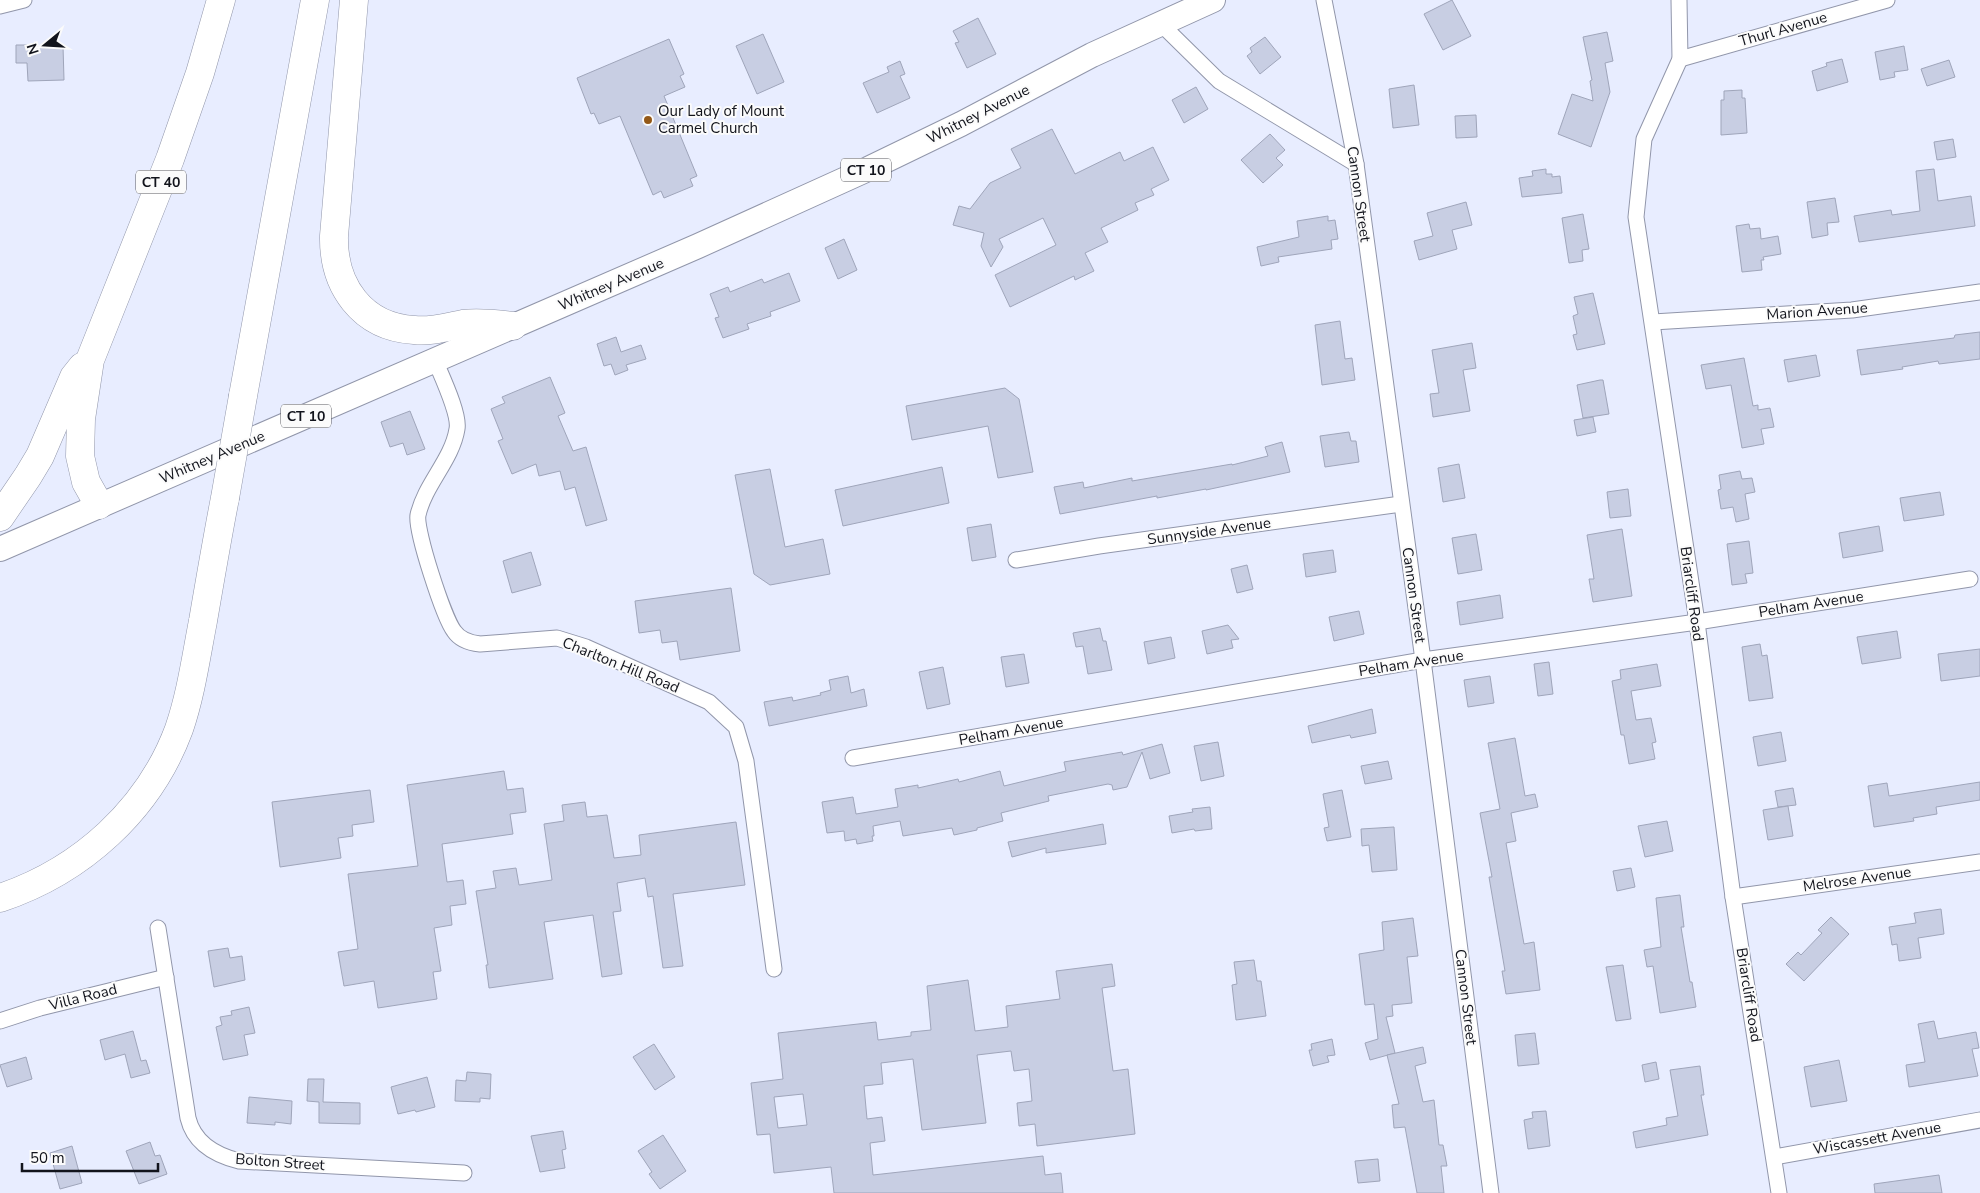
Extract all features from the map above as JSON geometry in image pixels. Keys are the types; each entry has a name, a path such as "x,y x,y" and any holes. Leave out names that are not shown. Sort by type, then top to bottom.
{"highway":[{"name":"CT 40","path":"90,360 173,151 200,73 221,0"},
{"path":"0,898 28,888 55,874 90,851 109,835 128,815 157,773 178,730 190,690 315,0"},
{"path":"354,0 334,236 336,264 343,284 362,309 379,321 396,328 430,330 473,323 513,326"},
{"path":"90,360 81,419 80,456 86,482 99,505"},
{"path":"0,517 40,456 74,377 79,369 90,360"}],"main road":[{"name":"Whitney Avenue","path":"0,548 698,246 868,169 961,124 1092,55 1210,1"}],"street":[{"path":"0,6 24,0"},
{"name":"Cannon Street","path":"1324,0 1356,164 1423,660 1491,1193"},
{"name":"Briarcliff Road","path":"1679,0 1680,59 1644,139 1636,216 1697,622 1734,897 1779,1193"},
{"name":"Thurl Avenue","path":"1680,59 1887,0"},
{"path":"1161,24 1219,81 1356,164"},
{"name":"Marion Avenue","path":"1653,322 1852,310 1980,292"},
{"name":"Charlton Hill Road","path":"435,360 454,409 458,427 448,453 423,496 417,518 433,576 454,631 470,643 480,644 557,638 586,647 708,702 736,726 746,760 774,969"},
{"name":"Sunnyside Avenue","path":"1016,560 1099,546 1401,504"},
{"name":"Pelham Avenue","path":"853,758 1423,660 1697,622 1970,580"},
{"name":"Melrose Avenue","path":"1734,897 1980,862"},
{"name":"Bolton Street","path":"158,928 190,1128 197,1139 220,1156 239,1161 464,1173"},
{"name":"Villa Road","path":"0,1021 40,1008 166,977"},
{"name":"Wiscassett Avenue","path":"1775,1157 1980,1120"}],"building":[{"path":"1452,0 1471,36 1443,50 1424,14"},
{"path":"978,18 996,54 967,68 955,43 959,42 953,31"},
{"path":"1607,32 1613,61 1605,63 1610,92 1591,147 1558,134 1572,94 1593,101 1590,81 1592,80 1583,37"},
{"path":"763,34 784,82 757,94 736,46"},
{"path":"1265,37 1281,57 1260,74 1247,56 1252,52 1250,48"},
{"name":"Our Lady of Mount Carmel Church","path":"669,39 684,74 680,76 685,87 664,96 697,176 690,179 693,186 664,198 661,191 653,195 620,116 599,124 594,113 591,114 577,78"},
{"path":"16,45 27,45 28,47 63,46 64,80 28,81 27,63 16,63"},
{"path":"1904,46 1908,70 1894,72 1895,77 1880,80 1875,52"},
{"path":"1842,59 1848,82 1817,91 1812,71 1827,66 1826,63"},
{"path":"1949,60 1955,77 1927,86 1921,69"},
{"path":"900,61 905,74 900,76 910,98 877,113 863,83 889,72 887,67"},
{"path":"1414,85 1419,125 1393,128 1389,89"},
{"path":"1196,87 1208,109 1184,123 1172,100"},
{"path":"1742,90 1742,98 1745,98 1747,133 1721,135 1721,100 1724,100 1724,91"},
{"path":"1476,115 1477,137 1456,138 1455,116"},
{"path":"1052,129 1075,174 1120,152 1124,161 1153,147 1169,180 1151,189 1154,195 1135,203 1138,210 1101,228 1108,242 1085,253 1094,271 1075,280 1074,276 1010,307 995,275 1056,245 1043,218 999,239 1003,247 991,267 981,246 984,233 953,225 959,206 970,209 990,183 1021,168 1011,149"},
{"path":"1270,134 1285,150 1276,158 1283,165 1263,183 1241,160"},
{"path":"1953,139 1956,157 1937,160 1934,142"},
{"path":"1546,169 1546,174 1552,174 1552,177 1560,176 1562,193 1522,197 1519,178 1533,176 1532,171"},
{"path":"1934,169 1938,201 1971,196 1975,226 1859,242 1854,216 1891,210 1892,215 1920,211 1916,171"},
{"path":"1835,198 1839,222 1827,223 1828,235 1812,238 1807,202"},
{"path":"1466,202 1472,225 1452,230 1457,249 1419,260 1414,241 1433,236 1427,213"},
{"path":"1583,214 1589,249 1582,250 1583,261 1569,263 1562,218"},
{"path":"1328,216 1328,221 1335,220 1338,239 1331,240 1332,249 1278,257 1279,262 1261,266 1257,247 1299,237 1297,221"},
{"path":"1749,224 1750,229 1760,228 1761,239 1778,236 1781,254 1763,257 1764,260 1761,260 1762,270 1742,272 1736,226"},
{"path":"844,239 857,270 838,279 825,248"},
{"path":"789,273 800,301 770,312 771,316 747,324 749,329 723,338 715,318 719,317 710,294 728,287 730,292 762,279 764,283"},
{"path":"1593,293 1605,344 1577,350 1573,335 1577,334 1573,316 1578,314 1574,297"},
{"path":"1340,321 1345,359 1352,358 1355,380 1322,385 1315,325"},
{"path":"1980,332 1980,359 1939,364 1938,361 1902,367 1903,369 1861,375 1857,350 1954,338 1955,335"},
{"path":"616,337 621,352 641,345 646,359 626,365 628,370 615,375 611,364 604,366 597,344"},
{"path":"1472,343 1476,368 1463,370 1470,411 1433,417 1430,394 1439,393 1432,350"},
{"path":"1816,355 1820,376 1788,382 1784,360"},
{"path":"1744,358 1753,406 1758,405 1758,410 1770,408 1774,427 1761,429 1764,444 1742,448 1731,385 1706,389 1701,365"},
{"path":"550,377 565,413 558,416 573,451 586,447 607,520 586,526 575,487 565,490 560,471 539,476 536,464 512,474 498,441 503,439 491,409 505,403 502,397"},
{"path":"1603,380 1609,414 1583,418 1577,385"},
{"path":"1005,388 1019,399 1033,472 998,478 988,426 912,440 906,406"},
{"path":"410,411 425,449 407,455 403,443 390,447 381,422"},
{"path":"1593,417 1596,432 1577,436 1574,420"},
{"path":"1349,432 1351,441 1356,441 1359,462 1325,467 1320,436"},
{"path":"1282,442 1290,472 1206,490 1157,498 1157,496 1060,514 1054,487 1083,482 1084,488 1132,478 1132,481 1232,465 1268,456 1265,447"},
{"path":"1459,464 1465,498 1443,502 1438,468"},
{"path":"942,467 949,503 843,526 835,490"},
{"path":"770,469 785,547 823,539 830,574 770,585 754,574 735,475"},
{"path":"1740,471 1742,479 1752,478 1755,492 1745,494 1749,519 1736,522 1733,507 1721,509 1718,490 1721,489 1719,475"},
{"path":"1628,489 1631,516 1610,518 1607,492"},
{"path":"1940,492 1944,515 1904,521 1900,498"},
{"path":"991,524 996,557 972,561 967,528"},
{"path":"1879,526 1883,551 1843,558 1839,533"},
{"path":"1622,529 1632,596 1593,602 1589,579 1594,579 1587,535"},
{"path":"1476,534 1482,570 1458,574 1452,538"},
{"path":"1749,541 1753,573 1745,574 1747,583 1732,585 1727,544"},
{"path":"1333,550 1336,572 1306,577 1303,554"},
{"path":"531,552 541,585 512,593 503,561"},
{"path":"1247,565 1253,589 1237,593 1231,569"},
{"path":"731,588 740,651 680,660 677,641 662,643 660,630 639,633 635,601"},
{"path":"1500,595 1503,618 1460,625 1457,602"},
{"path":"1359,611 1364,634 1334,641 1329,617"},
{"path":"1228,625 1239,639 1231,640 1233,648 1207,654 1202,631"},
{"path":"1100,628 1103,641 1106,641 1112,670 1088,674 1083,646 1076,647 1073,633"},
{"path":"1897,631 1901,658 1862,664 1857,637"},
{"path":"1171,637 1175,658 1148,664 1144,642"},
{"path":"1760,644 1762,656 1767,655 1773,698 1749,701 1742,647"},
{"path":"1980,649 1980,676 1941,681 1938,654"},
{"path":"1024,654 1029,683 1006,687 1001,657"},
{"path":"1549,662 1553,694 1538,696 1534,664"},
{"path":"1657,664 1661,686 1631,691 1636,720 1651,718 1656,742 1652,743 1655,759 1629,764 1624,735 1621,735 1612,681 1621,679 1620,670"},
{"path":"943,667 950,704 927,709 919,672"},
{"path":"848,676 851,693 864,689 867,706 769,726 764,702 792,697 793,701 821,695 820,693 831,690 829,680"},
{"path":"1490,676 1494,703 1468,707 1464,680"},
{"path":"1372,709 1376,733 1351,738 1350,735 1312,743 1308,726"},
{"path":"1781,732 1786,761 1758,766 1753,737"},
{"path":"1515,738 1525,796 1535,794 1538,807 1511,813 1516,841 1506,843 1524,944 1534,942 1540,990 1506,994 1502,971 1505,971 1489,877 1492,877 1480,813 1500,809 1488,743"},
{"path":"1218,742 1224,776 1201,781 1194,746"},
{"path":"1162,744 1170,773 1150,779 1142,752 1127,787 1113,790 1112,785 1108,784 1048,796 1049,801 1001,813 1003,821 977,828 977,830 954,835 952,828 903,836 900,821 873,826 873,841 857,844 856,839 845,841 844,831 827,833 822,802 853,797 856,814 898,807 895,789 918,785 918,788 958,779 959,782 1000,771 1004,786 1066,771 1064,762 1122,752 1123,755"},
{"path":"1388,761 1392,779 1365,784 1361,766"},
{"path":"504,771 507,790 523,788 526,812 510,814 513,834 442,844 447,882 463,880 466,904 450,906 452,925 434,928 441,971 433,972 437,999 378,1008 374,981 344,986 338,952 358,949 348,874 418,866 407,785"},
{"path":"1980,782 1980,800 1936,807 1937,814 1913,818 1914,821 1874,827 1868,786 1887,783 1889,796"},
{"path":"1793,788 1796,805 1778,807 1775,791"},
{"path":"370,790 374,822 352,825 353,836 338,838 341,858 280,867 272,802"},
{"path":"1342,790 1351,837 1327,841 1324,828 1329,827 1323,794"},
{"path":"585,802 587,817 607,815 614,858 641,855 639,835 736,822 745,885 673,894 683,966 663,968 653,896 648,897 645,878 617,883 621,911 613,912 622,974 602,977 593,915 544,922 553,979 489,988 486,965 488,965 476,891 496,888 493,871 516,868 519,885 552,880 544,824 564,821 562,805"},
{"path":"1788,806 1793,836 1768,840 1763,810"},
{"path":"1210,807 1212,829 1195,831 1194,829 1172,833 1169,816 1193,812 1192,809"},
{"path":"1667,821 1673,851 1645,857 1638,826"},
{"path":"1103,824 1106,844 1046,853 1046,848 1012,857 1008,842"},
{"path":"1394,827 1397,870 1372,872 1369,845 1362,846 1361,829"},
{"path":"1631,868 1635,887 1617,891 1613,871"},
{"path":"1680,895 1684,927 1681,927 1696,1007 1660,1013 1653,966 1647,967 1644,950 1661,947 1656,898"},
{"path":"1941,909 1944,934 1918,938 1921,958 1899,961 1897,944 1892,945 1889,927 1916,923 1914,913"},
{"path":"1831,917 1849,934 1804,981 1786,964 1798,952 1801,955 1822,933 1818,930"},
{"path":"1413,918 1418,956 1407,957 1412,1003 1392,1005 1393,1016 1386,1017 1395,1053 1370,1060 1365,1043 1378,1039 1374,1004 1365,1005 1359,954 1384,950 1382,922"},
{"path":"228,948 230,958 242,956 245,980 214,987 208,951"},
{"path":"1254,960 1257,981 1261,981 1266,1016 1236,1020 1232,985 1237,984 1234,962"},
{"path":"1112,964 1115,986 1102,988 1113,1071 1128,1069 1135,1134 1037,1146 1035,1124 1019,1126 1017,1103 1032,1101 1029,1069 1014,1071 1011,1051 977,1055 986,1123 922,1130 913,1059 881,1063 883,1084 864,1086 867,1119 882,1117 885,1141 870,1143 873,1175 1043,1156 1045,1175 1061,1173 1063,1193 834,1193 831,1167 774,1173 770,1134 757,1135 751,1083 783,1079 778,1033 876,1022 878,1040 911,1036 911,1032 931,1030 927,986 968,980 975,1031 1008,1027 1006,1006 1060,999 1056,971","holes":["803,1094 807,1125 778,1128 774,1097"]},
{"path":"1623,965 1631,1019 1616,1021 1606,967"},
{"path":"249,1007 255,1033 244,1035 248,1055 223,1060 216,1027 222,1025 220,1017 232,1015 231,1011"},
{"path":"1934,1021 1938,1039 1976,1032 1979,1048 1972,1049 1978,1076 1909,1087 1906,1065 1925,1062 1918,1024"},
{"path":"133,1031 141,1061 146,1060 150,1073 131,1078 125,1054 105,1060 100,1040"},
{"path":"1535,1033 1539,1064 1518,1066 1515,1035"},
{"path":"1332,1039 1335,1055 1327,1056 1329,1062 1313,1066 1309,1050 1312,1050 1311,1044"},
{"path":"654,1044 675,1077 655,1090 633,1057"},
{"path":"1423,1047 1426,1063 1415,1066 1423,1102 1434,1100 1439,1145 1443,1145 1447,1166 1441,1166 1444,1193 1417,1193 1405,1127 1394,1128 1392,1105 1399,1104 1387,1055"},
{"path":"26,1057 32,1079 7,1087 0,1065"},
{"path":"1839,1060 1847,1101 1811,1107 1804,1067"},
{"path":"1656,1062 1659,1079 1645,1082 1642,1065"},
{"path":"1700,1066 1704,1095 1701,1095 1708,1135 1636,1148 1633,1132 1667,1125 1666,1118 1678,1116 1670,1070"},
{"path":"467,1072 491,1074 490,1099 480,1098 480,1102 455,1101 456,1080 466,1081"},
{"path":"427,1077 435,1107 398,1114 391,1087"},
{"path":"308,1079 324,1079 323,1102 360,1103 360,1124 319,1123 319,1102 307,1101"},
{"path":"249,1097 292,1101 291,1124 275,1122 275,1125 247,1123"},
{"path":"1546,1111 1550,1146 1528,1149 1524,1120 1533,1118 1532,1112"},
{"path":"563,1131 566,1149 562,1150 565,1168 540,1172 531,1136"},
{"path":"663,1135 686,1171 660,1189 649,1174 652,1172 638,1151"},
{"path":"150,1142 155,1156 160,1155 167,1174 139,1184 126,1151"},
{"path":"72,1146 82,1183 60,1189 50,1153"},
{"path":"1378,1159 1380,1181 1358,1183 1355,1161"},
{"path":"1939,1175 1942,1193 1875,1193 1874,1184"}],"place":[{"name":"Our Lady of Mount Carmel Church","path":"648,120"}]}
